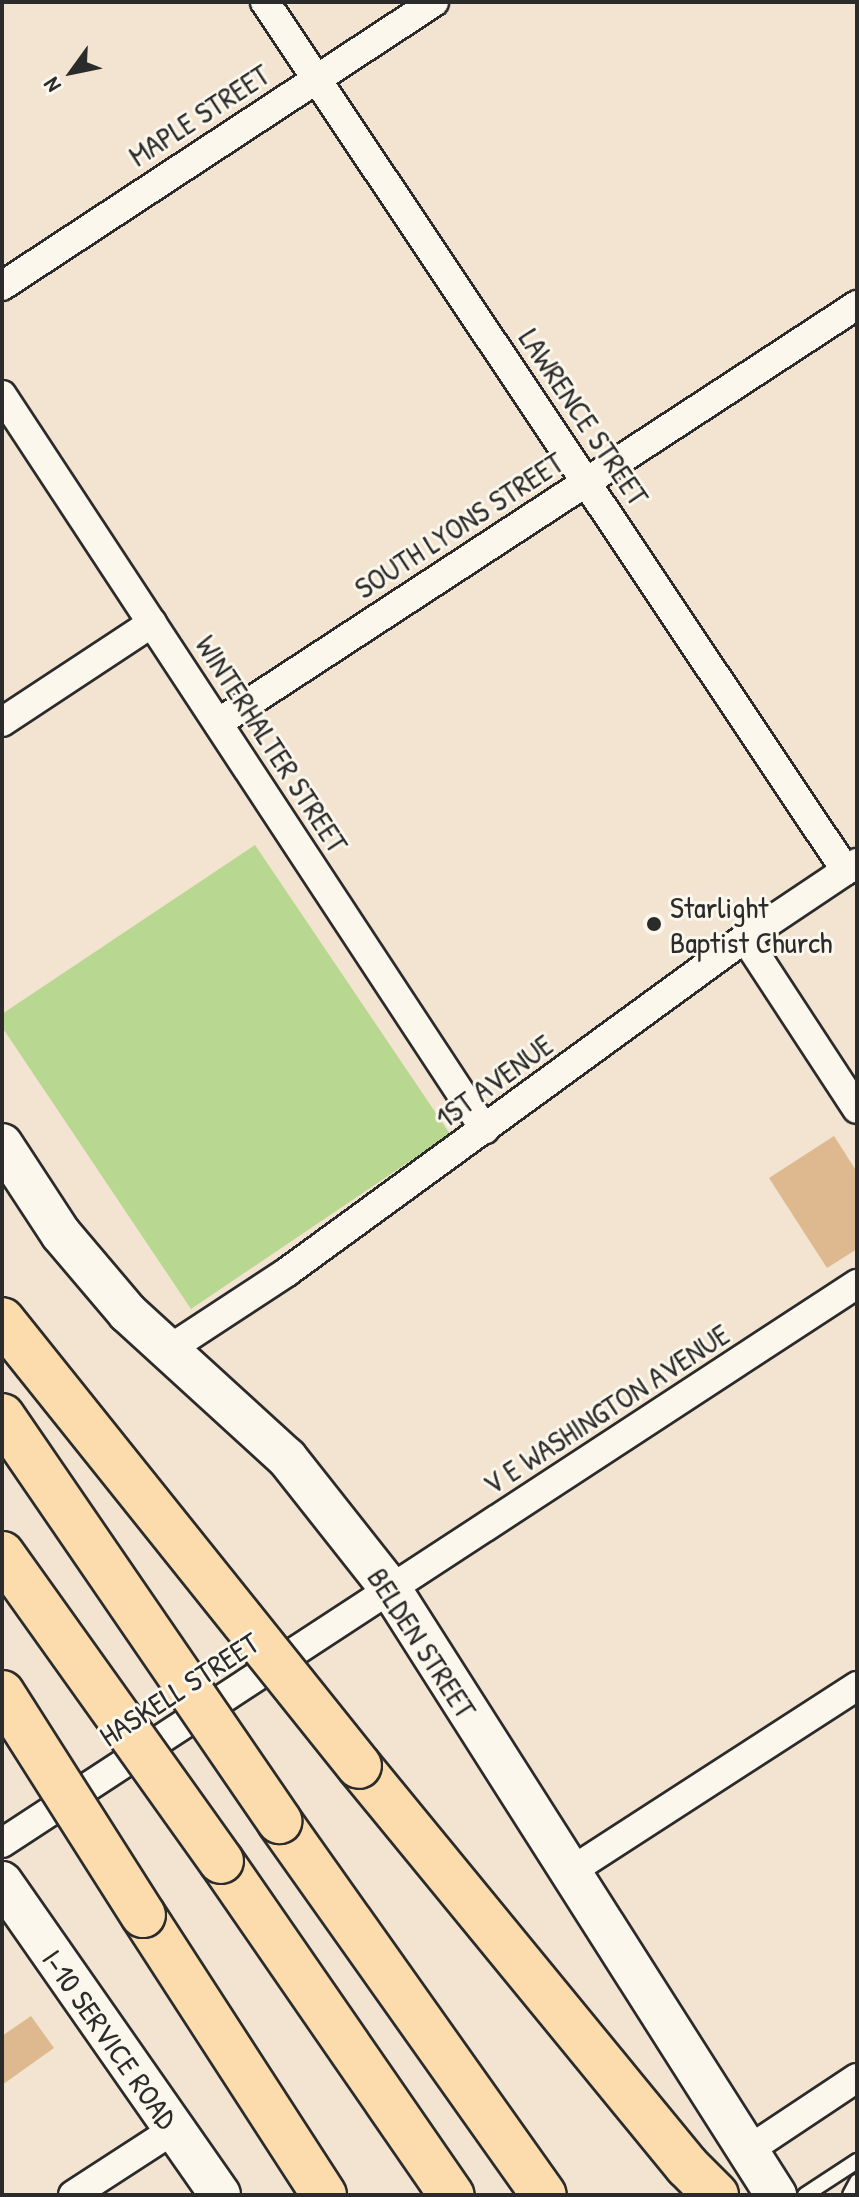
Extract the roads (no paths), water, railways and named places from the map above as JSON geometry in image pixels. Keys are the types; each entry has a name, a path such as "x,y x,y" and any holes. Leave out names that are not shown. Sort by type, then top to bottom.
{"highway":[{"path":"2,1320 359,1766 677,2155 716,2195"},
{"path":"2,1416 279,1821 544,2195"},
{"path":"2,1554 221,1861 451,2195"},
{"path":"2,1693 324,2195"}],"main road":[{"name":"BELDEN STREET","path":"2,1144 61,1234 128,1313 287,1458 392,1591 568,1873 776,2195"},
{"name":"I-10 SERVICE ROAD","path":"2,1882 220,2195"}],"street":[{"name":"LAWRENCE STREET","path":"265,2 586,482 851,867"},
{"name":"MAPLE STREET","path":"2,286 434,2"},
{"name":"SOUTH LYONS STREET","path":"218,723 857,305"},
{"name":"WINTERHALTER STREET","path":"2,395 485,1130"},
{"path":"2,722 152,623"},
{"name":"1ST AVENUE","path":"168,1350 485,1130 745,938 851,867"},
{"path":"745,938 857,1109"},
{"name":"V E WASHINGTON AVENUE","path":"392,1591 857,1284"},
{"name":"HASKELL STREET","path":"2,1843 392,1591"},
{"path":"568,1873 857,1686"},
{"path":"747,2151 857,2078"},
{"path":"73,2195 173,2130"}],"lane":[{"path":"805,2195 857,2161"},
{"path":"850,2195 857,2182"}],"place":[{"name":"Starlight Baptist Church","path":"654,924"}]}
